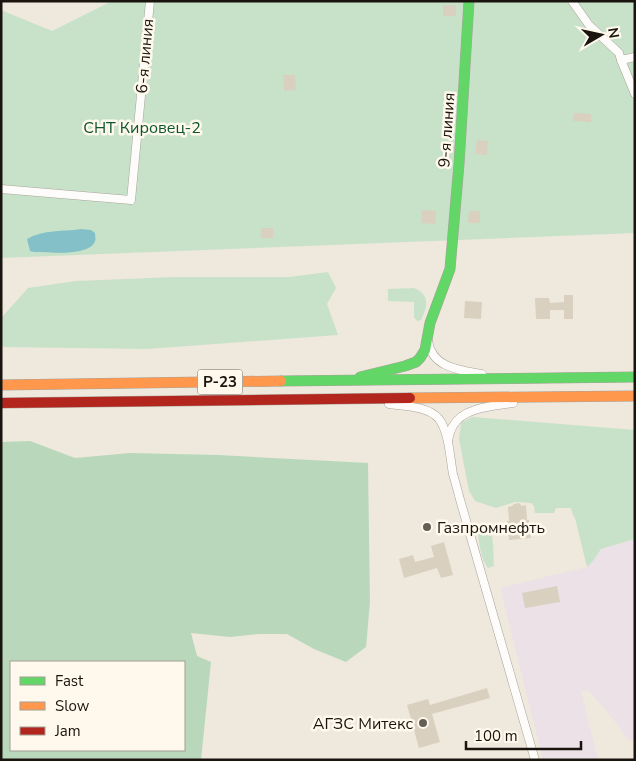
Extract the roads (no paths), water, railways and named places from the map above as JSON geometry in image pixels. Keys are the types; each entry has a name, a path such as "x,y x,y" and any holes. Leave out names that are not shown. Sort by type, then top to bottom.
{"main road":[{"name":"9-я линия","path":"343,381 404,367 414,363 421,357 425,349 430,324 450,269 459,164 469,1"},
{"name":"Р-23","path":"1,385 635,377"},
{"name":"Р-23","path":"1,402 635,396"}],"street":[{"name":"6-я линия","path":"1,188 131,200 150,1"},
{"path":"572,1 589,25 619,53 635,94"},
{"path":"621,60 635,57"},
{"path":"427,335 429,348 438,360 444,364 456,369 508,378"},
{"path":"448,443 452,427 462,416 472,410 538,398"},
{"path":"359,399 423,408 438,418 442,425 448,443 454,476 535,760"}],"water":[{"path":"91,230 95,233 95,241 85,249 77,252 58,253 30,251 27,239 33,236 47,232"}],"place":[{"name":"Газпромнефть","path":"427,527"},
{"name":"АГЗС Митекс","path":"423,723"}],"park label":[{"name":"СНТ Кировец-2","path":"142,127"}]}
